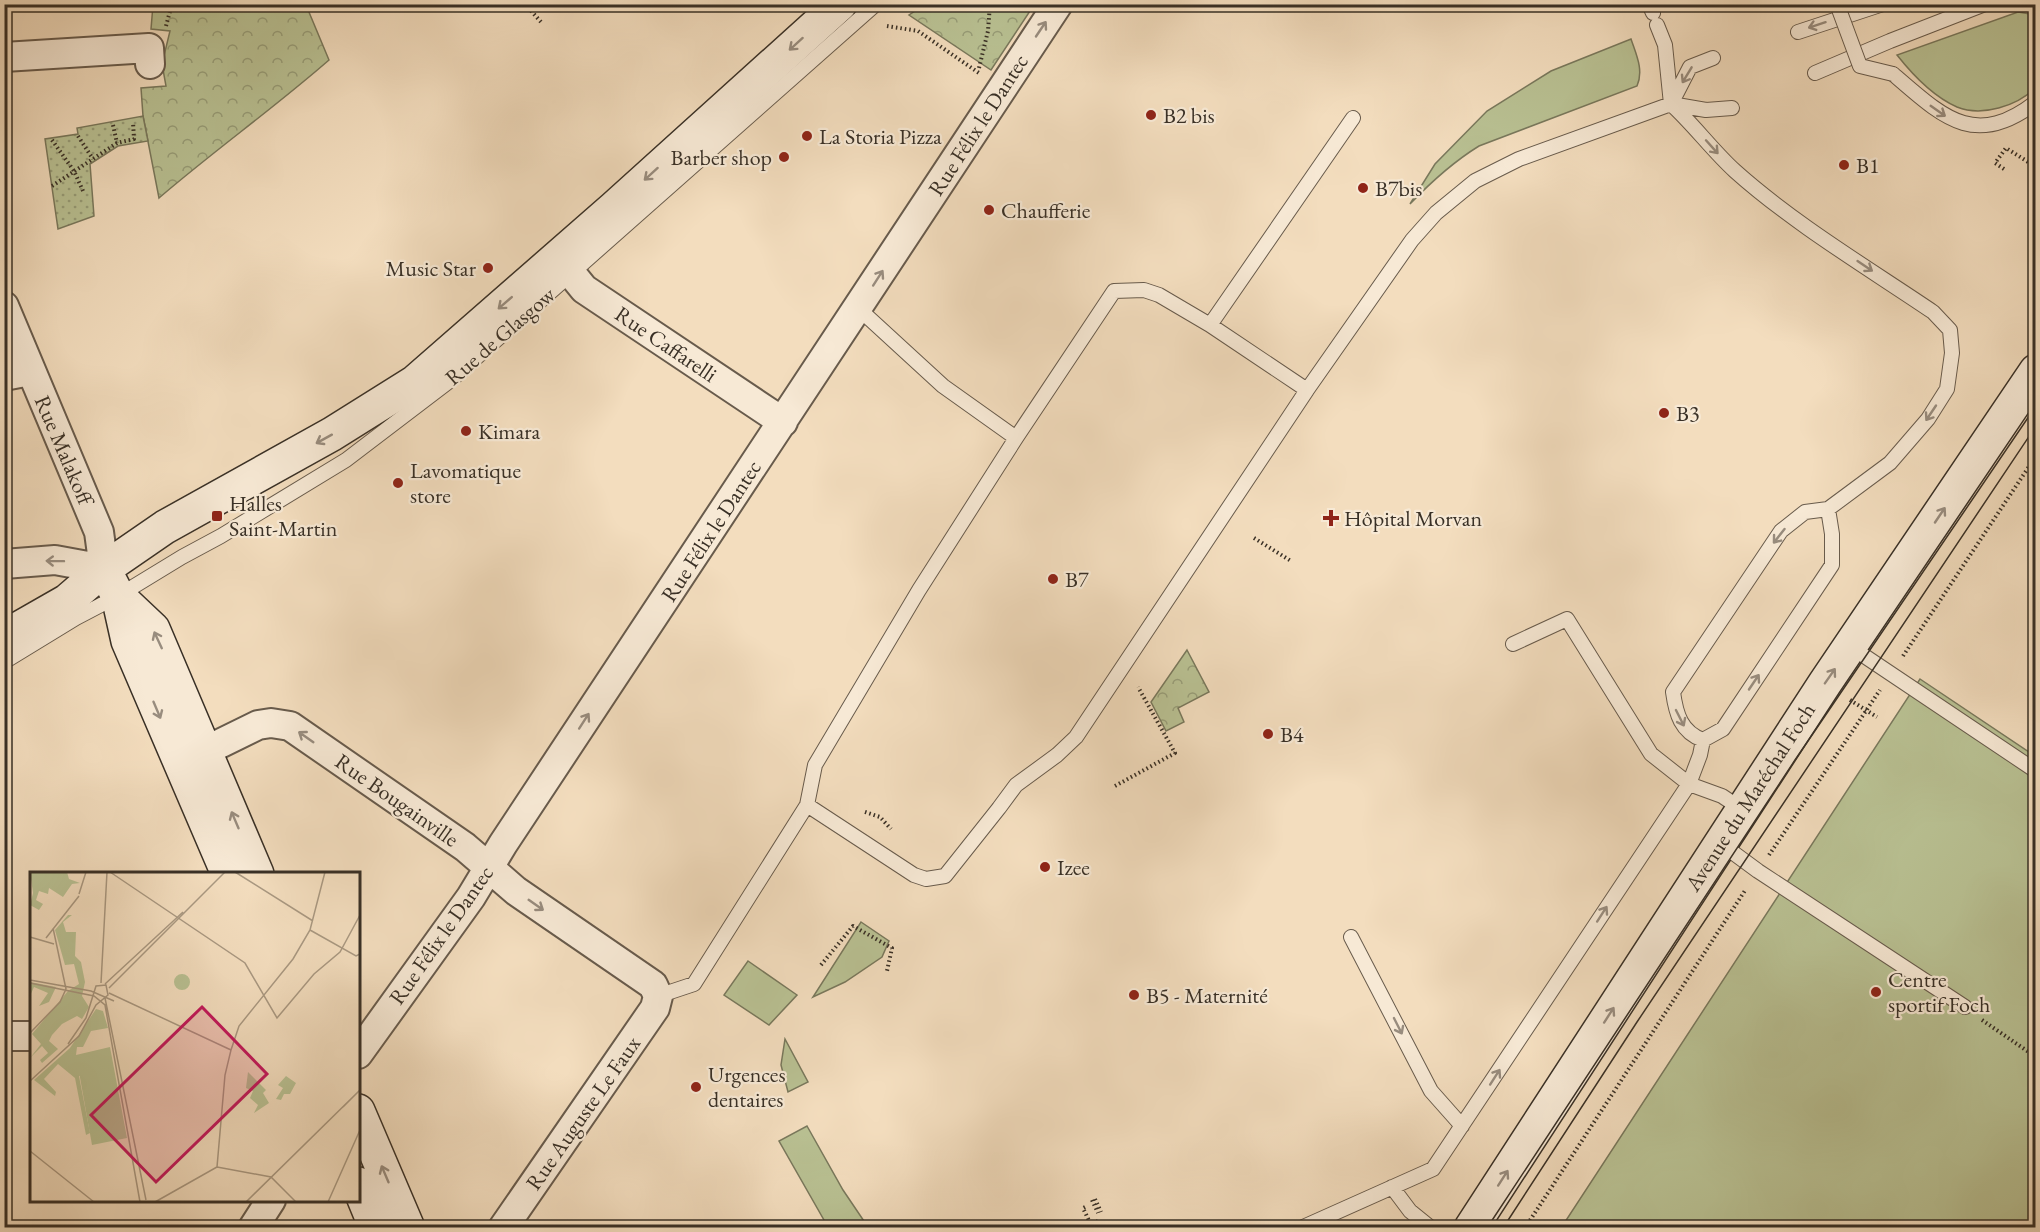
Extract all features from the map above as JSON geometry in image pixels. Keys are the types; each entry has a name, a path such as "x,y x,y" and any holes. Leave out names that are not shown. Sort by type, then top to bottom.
{"main road":[{"name":"Rue de Glasgow","path":"4,637 114,574 165,527 332,434 414,382 564,266 840,4"},
{"name":"Avenue du Maréchal Foch","path":"1471,1227 1720,843 2036,371"},
{"path":"114,574 153,629 257,872"},
{"path":"114,574 128,641 228,872"},
{"path":"360,1116 408,1227"},
{"path":"360,1189 376,1227"}],"street":[{"name":"Rue Félix le Dantec","path":"360,1051 490,869 503,844 1058,4"},
{"path":"4,57 149,48 150,64"},
{"name":"Rue Caffarelli","path":"564,266 584,289 783,422"},
{"name":"Rue Malakoff","path":"4,306 17,373 99,532 114,574"},
{"path":"4,564 55,560 114,574"},
{"name":"Rue Bougainville","path":"205,751 258,726 271,723 290,726 465,847 516,891 653,985 658,996"},
{"name":"Rue Auguste Le Faux","path":"503,1227 655,1008 658,996"},
{"path":"4,1036 30,1036"},
{"path":"253,1227 270,1202"}],"lane":[{"name":"Rue de Glasgow","path":"564,266 876,4"},
{"path":"1837,4 1860,66 1893,74 1925,102 1952,120 1976,125 1997,124 2036,102"},
{"path":"1798,32 1883,4"},
{"path":"1815,73 1985,4"},
{"path":"1653,14 1665,45 1671,104 1690,121 1733,170 1771,202 1933,312 1950,330 1952,353 1947,389 1928,419 1890,463 1828,509 1805,512 1781,531 1672,692 1676,713 1690,736 1703,740 1723,729 1832,565 1832,534 1828,509"},
{"path":"1671,104 1690,67 1713,58"},
{"path":"807,804 914,875 926,879 945,876 1016,785 1057,755 1076,737 1307,390 1412,240 1436,213 1475,181 1519,159 1671,104 1706,110 1732,108"},
{"path":"1210,325 1353,118"},
{"path":"658,996 694,984 807,804 815,765 919,590 1114,291 1144,290 1159,295 1210,325 1307,390"},
{"path":"858,308 943,386 1016,438"},
{"path":"4,662 76,618 114,574"},
{"path":"1513,644 1567,619 1651,754 1689,784 1722,796 1743,810"},
{"path":"1851,647 2036,771"},
{"path":"1301,1227 1433,1169 1689,784 1703,740"},
{"path":"1720,843 1758,871 1965,1007"},
{"path":"1351,937 1431,1091 1462,1126"},
{"path":"1392,1187 1410,1211 1431,1227"}],"path":[{"path":"165,31 172,4"},
{"path":"525,4 541,22"},
{"path":"978,72 992,4"},
{"path":"887,26 918,31 1001,89"},
{"path":"52,186 117,143 134,139 133,122"},
{"path":"113,125 117,143"},
{"path":"78,136 93,159"},
{"path":"52,140 74,171 83,191"},
{"path":"2004,169 1995,162 2006,148 2036,167"},
{"path":"1525,1227 1758,871 2036,456"},
{"path":"1254,538 1291,561"},
{"path":"1115,786 1175,753 1138,687"},
{"path":"865,812 880,817 891,829"},
{"path":"821,965 853,926 892,948 887,971"},
{"path":"1965,1007 2036,1057"},
{"path":"1093,1200 1100,1212"},
{"path":"1094,1224 1083,1208 1085,1208 1082,1209 1087,1217 1094,1224"},
{"path":"1084,1226 1094,1224"}],"green space":[{"path":"153,5 306,5 329,60 159,198 143,116 141,88 166,86 162,64 170,31 151,29"},
{"path":"924,5 1034,5 991,70 909,15"},
{"path":"2018,12 2030,14 2035,18 2035,88 2009,105 1977,111 1948,103 1909,70 1897,55"},
{"path":"1631,39 1640,74 1637,86 1479,146 1443,172 1410,204 1435,164 1487,111 1551,71"},
{"path":"143,116 148,141 118,146 90,164 94,216 58,229 45,139 78,134 77,128"},
{"path":"1187,650 1209,692 1178,708 1184,722 1166,731 1151,702"},
{"name":"Centre sportif Foch","path":"1920,679 2035,756 2035,1227 1561,1228"},
{"path":"861,922 889,941 882,957 845,982 813,997"},
{"path":"748,961 797,995 769,1025 724,995"},
{"path":"785,1039 808,1082 788,1092 781,1065"},
{"path":"807,1126 843,1190 868,1227 828,1227 779,1141"}],"tram line":[{"path":"1487,1228 1795,760 2036,406"},
{"path":"1503,1228 1637,1022 2036,426"}],"place":[{"name":"B2 bis","path":"1151,115"},
{"name":"La Storia Pizza","path":"807,136"},
{"name":"Barber shop","path":"784,157"},
{"name":"B1","path":"1844,165"},
{"name":"B7bis","path":"1363,188"},
{"name":"Chaufferie","path":"989,210"},
{"name":"Music Star","path":"488,268"},
{"name":"B3","path":"1664,413"},
{"name":"Kimara","path":"466,431"},
{"name":"Lavomatique store","path":"398,483"},
{"name":"Halles Saint-Martin","path":"217,516"},
{"name":"Hôpital Morvan","path":"1331,518"},
{"name":"B7","path":"1053,579"},
{"name":"B4","path":"1268,734"},
{"name":"Izee","path":"1045,867"},
{"name":"Centre sportif Foch","path":"1876,992"},
{"name":"B5 - Maternité","path":"1134,995"},
{"name":"Urgences dentaires","path":"696,1087"}]}
